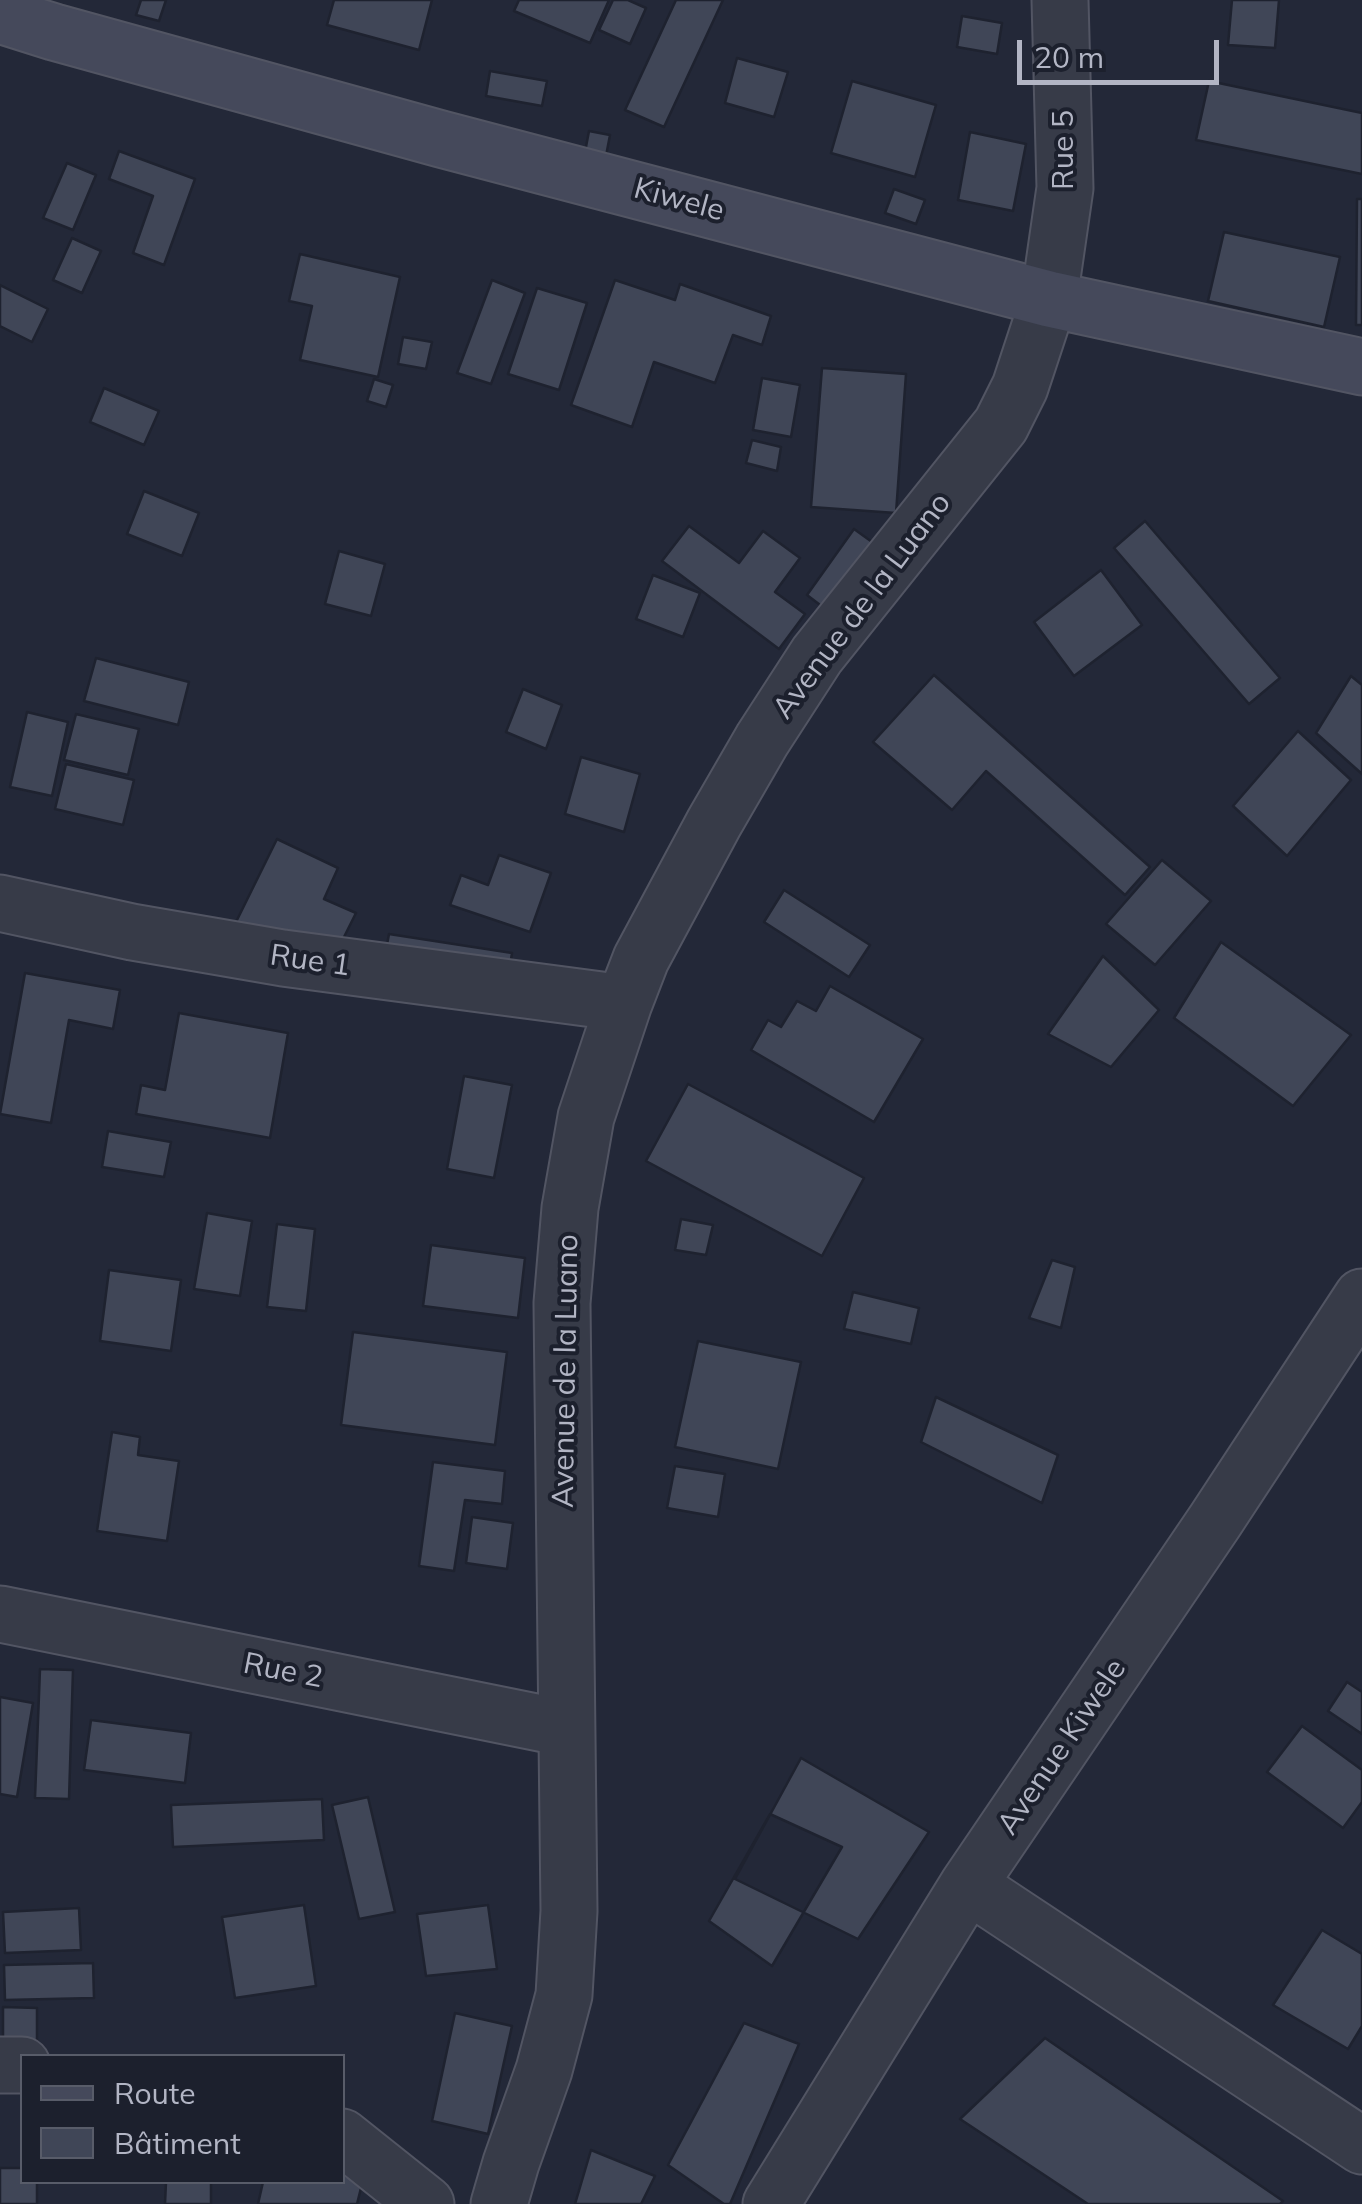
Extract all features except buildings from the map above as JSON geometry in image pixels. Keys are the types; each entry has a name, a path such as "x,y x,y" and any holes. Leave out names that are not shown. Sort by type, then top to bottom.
{"street":[{"name":"Rue 5","path":"1049,299 1065,188 1060,0"},
{"name":"Kiwele","path":"0,15 441,139 1049,299 1362,367"},
{"name":"Avenue de la Luano","path":"499,2204 564,1996 569,1911 564,1284 570,1208 586,1118 641,959 714,823 817,655 1001,425 1020,386 1049,299"},
{"name":"Rue 1","path":"0,902 132,932 283,958 624,1003"},
{"name":"Avenue Kiwele","path":"771,2204 968,1885 1216,1521 1362,1297"},
{"name":"Rue 2","path":"0,1614 565,1728"},
{"path":"968,1885 1362,2146"},
{"path":"345,2140 426,2204"}]}
